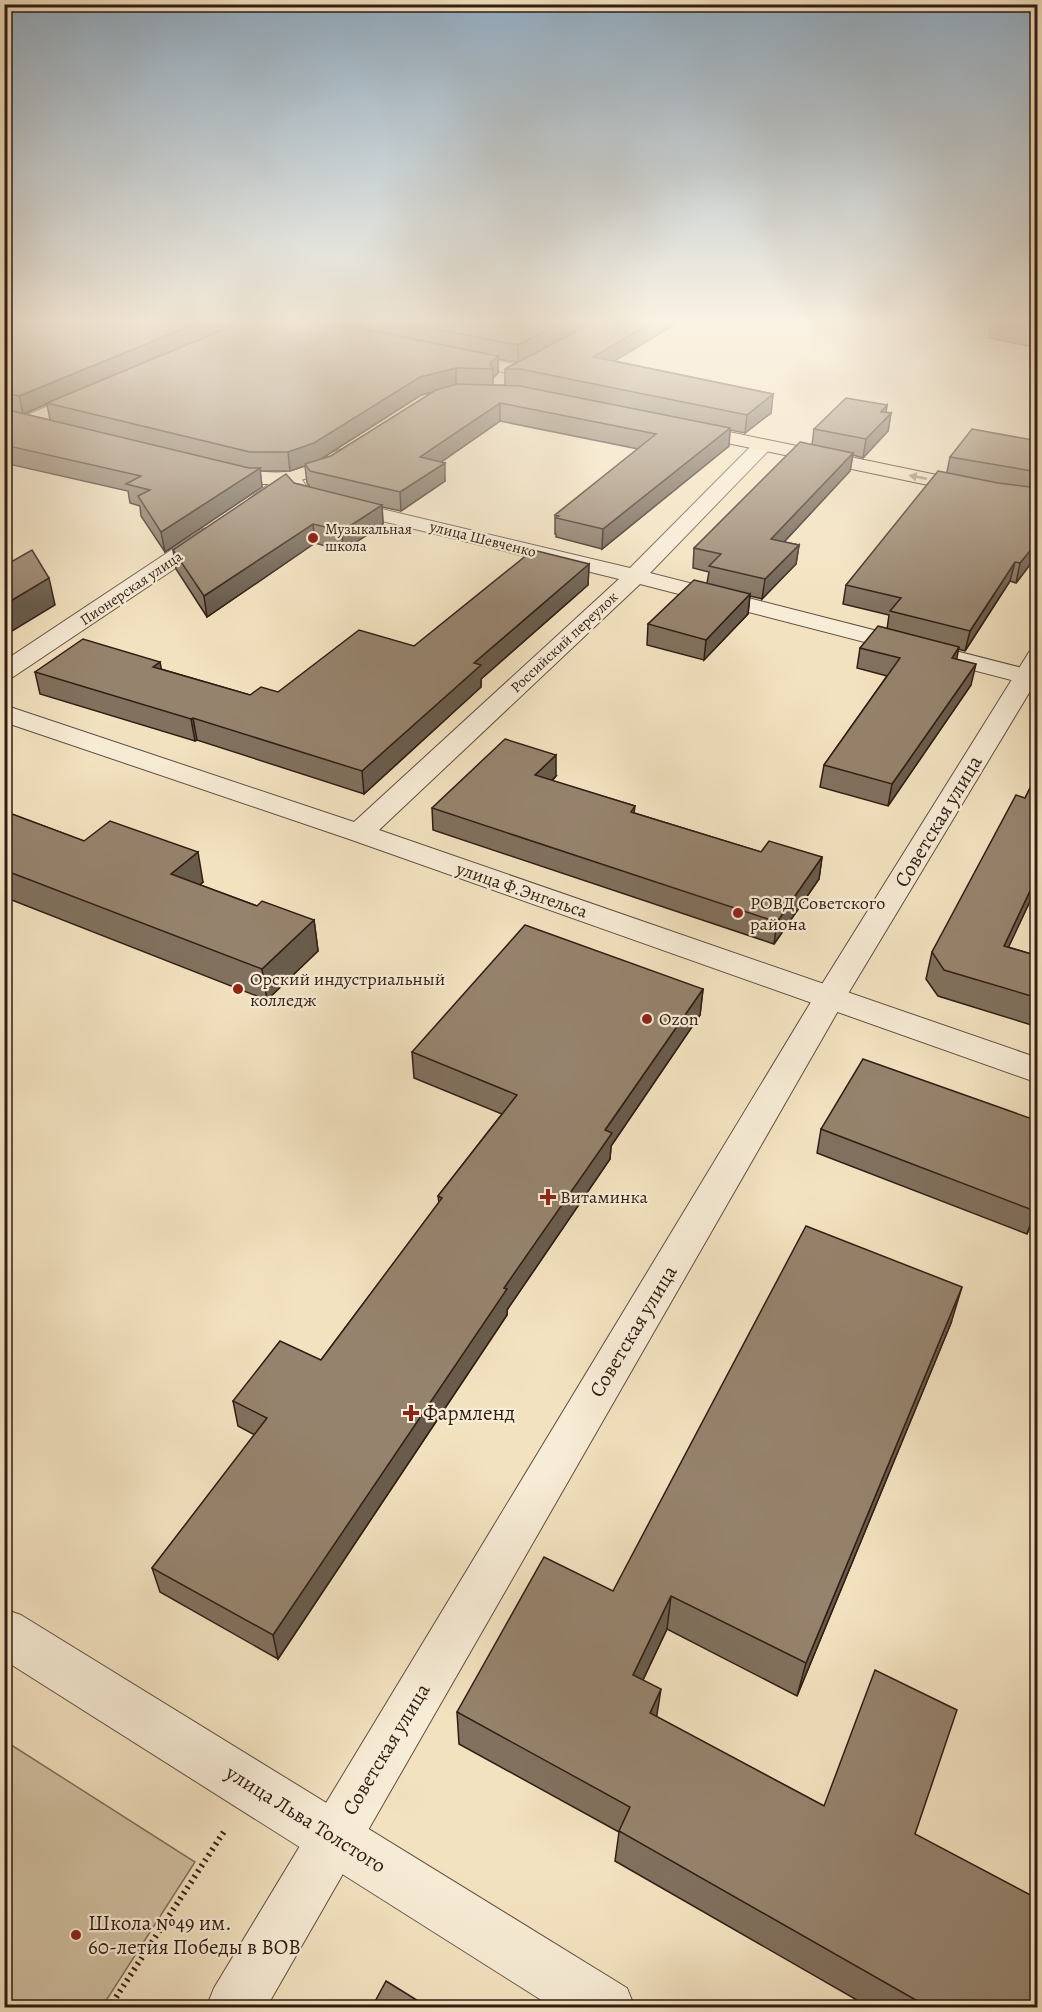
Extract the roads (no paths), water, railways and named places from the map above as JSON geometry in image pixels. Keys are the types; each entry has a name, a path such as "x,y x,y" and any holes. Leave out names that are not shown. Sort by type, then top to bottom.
{"main road":[{"path":"4,418 59,432"},
{"path":"670,426 995,493 1038,499"},
{"name":"Пионерская улица","path":"292,479 324,468 363,444"},
{"path":"198,467 252,479 292,479"}],"street":[{"path":"24,423 36,418"},
{"name":"Российский переулок","path":"359,833 635,576 762,446"},
{"name":"Пионерская улица","path":"4,672 292,479"},
{"name":"улица Шевченко","path":"292,479 303,496 1034,671"},
{"name":"Советская улица","path":"234,2007 830,997 1034,671"},
{"name":"улица Ф.Энгельса","path":"4,713 359,833 1038,1071"},
{"name":"улица Льва Толстого","path":"4,1632 607,2007"}],"place":[{"name":"Музыкальная школа","path":"313,538"},
{"name":"РОВД Советского района","path":"738,913"},
{"name":"Орский индустриальный колледж","path":"238,989"},
{"name":"Ozon","path":"647,1019"},
{"name":"Витаминка","path":"548,1197"},
{"name":"Фармленд","path":"411,1413"},
{"name":"Школа №49 им. 60-летия Победы в ВОВ","path":"76,1935"}]}
